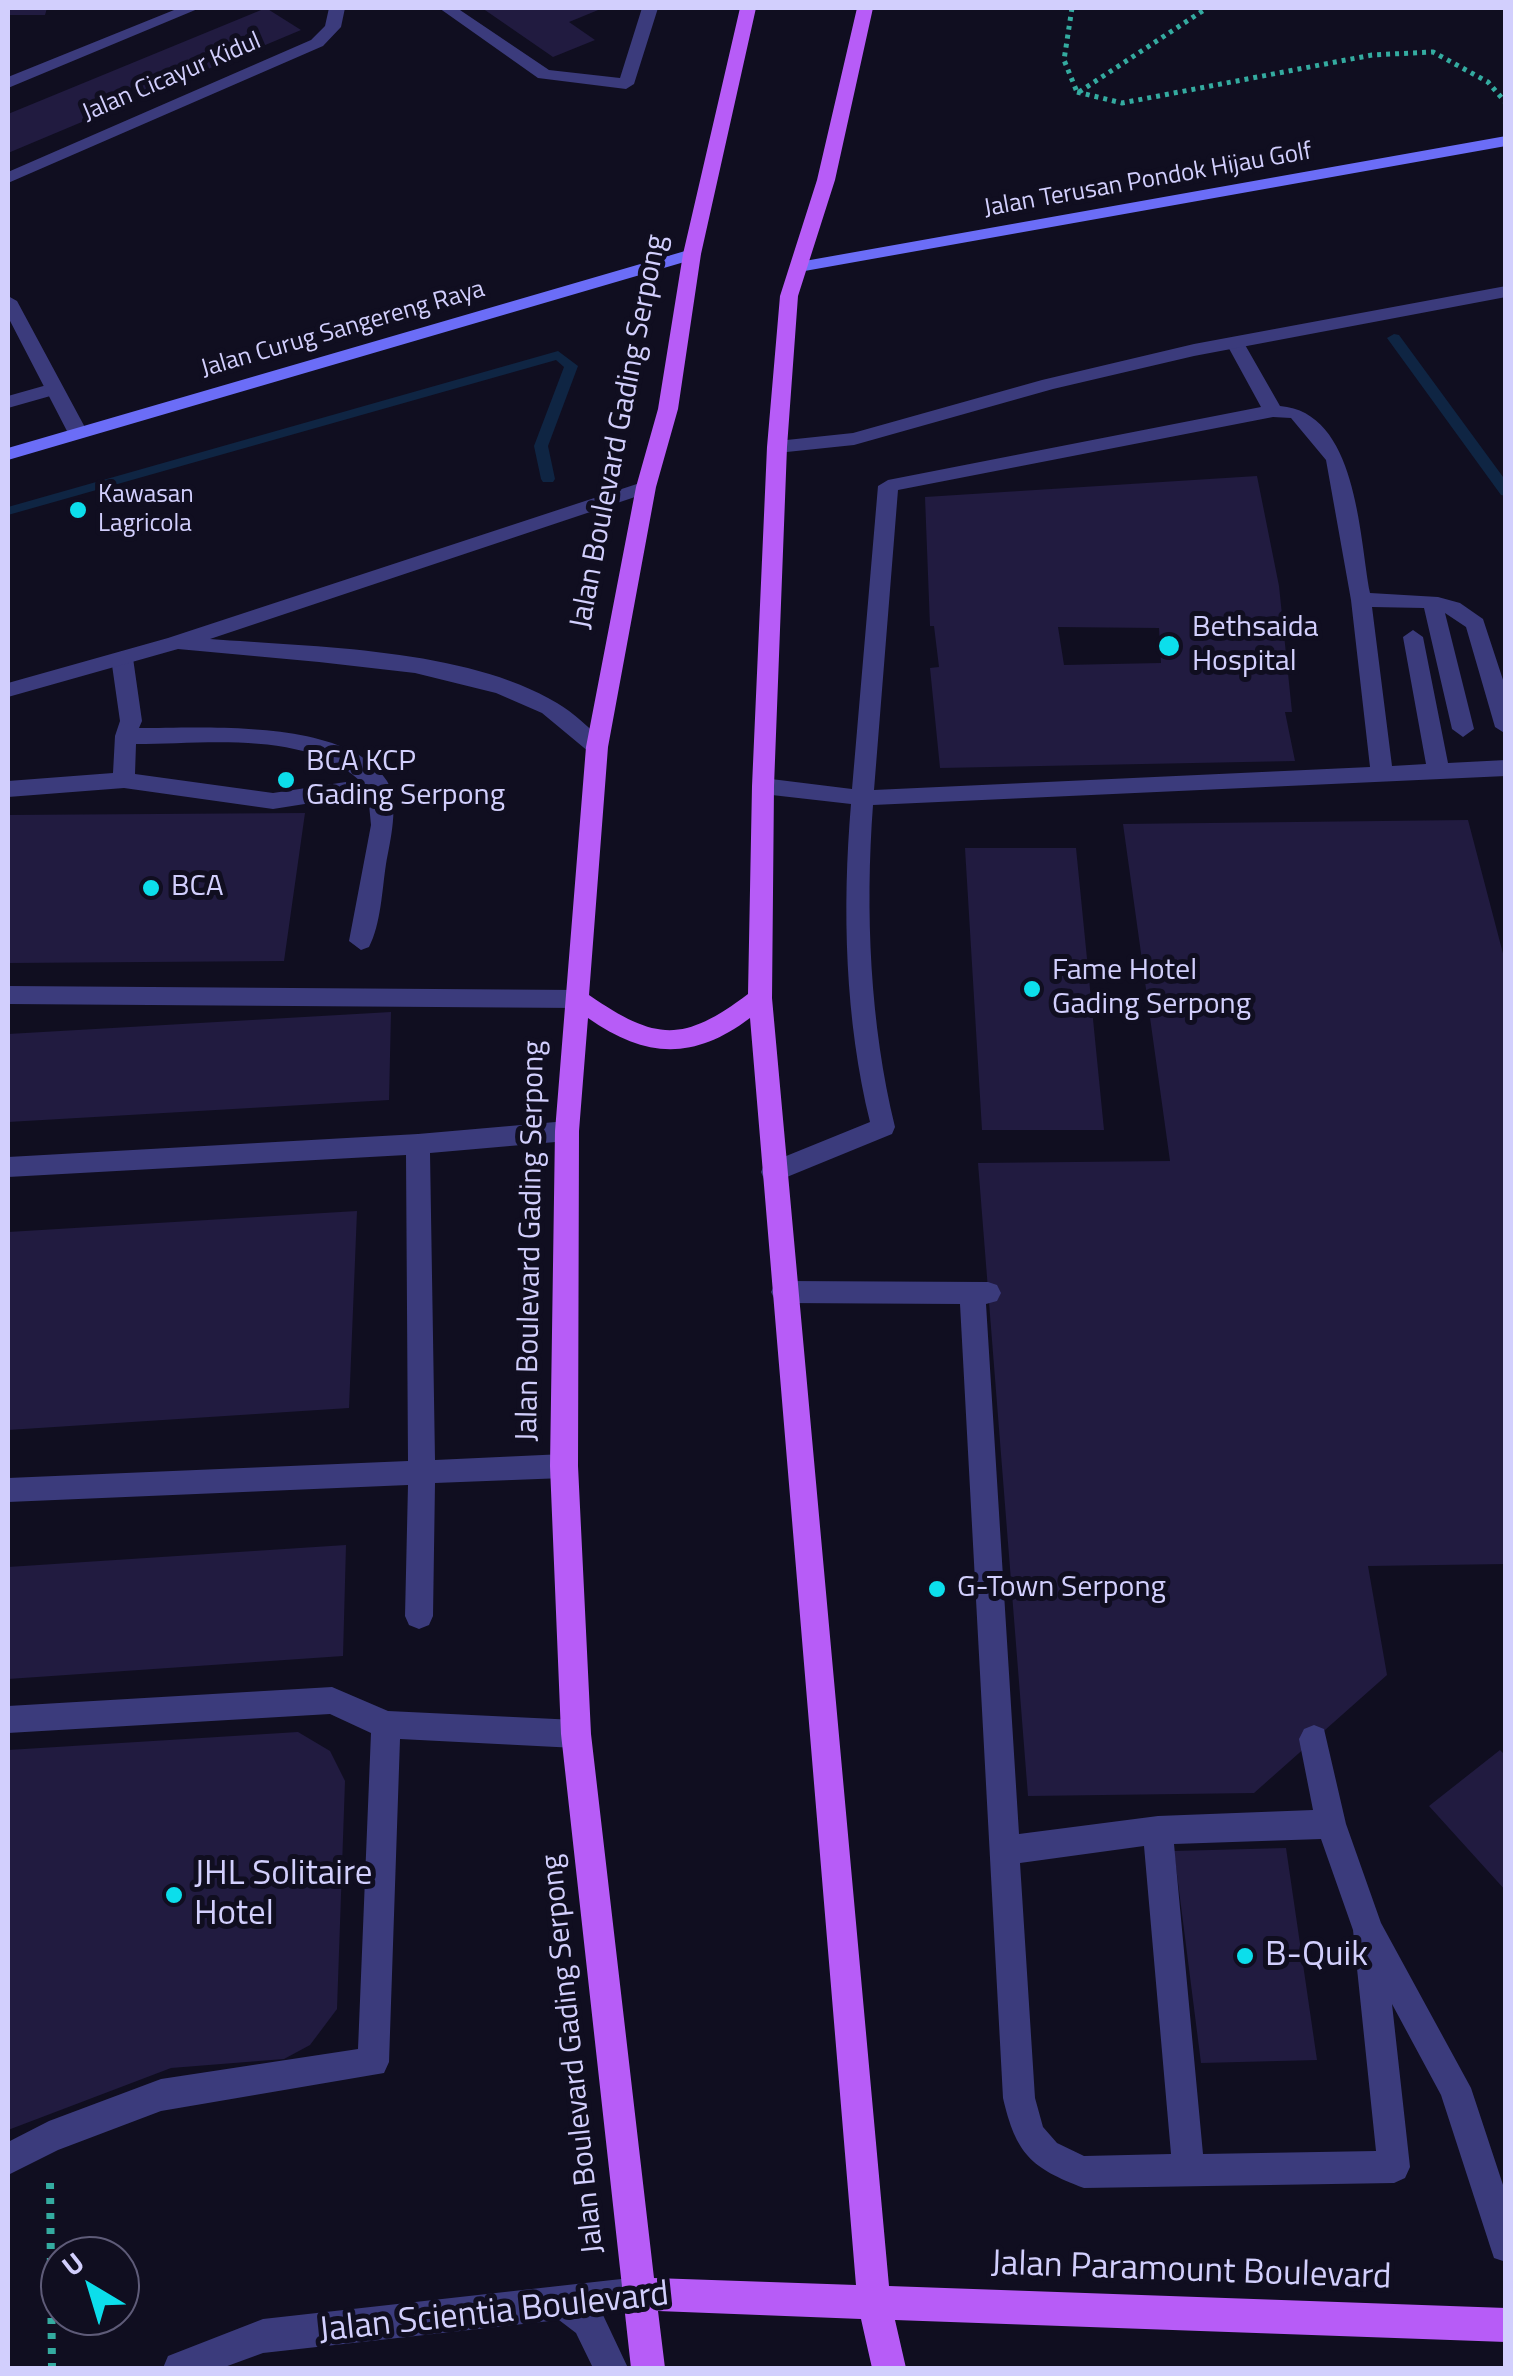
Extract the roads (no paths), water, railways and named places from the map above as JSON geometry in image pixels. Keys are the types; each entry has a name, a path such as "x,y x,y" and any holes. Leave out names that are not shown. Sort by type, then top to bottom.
{"main road":[{"name":"Jalan Boulevard Gading Serpong","path":"648,2368 576,1734 564,1466 567,1131 597,746 646,487 668,409 692,254 748,8"},
{"path":"865,8 826,180 789,296 777,447 763,786 760,998 874,2300 889,2368"},
{"name":"Jalan Terusan Pondok Hijau Golf","path":"798,267 1506,141"},
{"name":"Jalan Curug Sangereng Raya","path":"8,454 692,254"},
{"path":"578,999 634,1037 664,1044 702,1036 727,1025 760,998"},
{"name":"Jalan Scientia Boulevard","path":"639,2294 874,2300"},
{"name":"Jalan Paramount Boulevard","path":"874,2300 1506,2325"}],"street":[{"path":"8,84 166,12 192,8"},
{"name":"Jalan Cicayur Kidul","path":"8,178 317,43 333,27 336,8"},
{"path":"448,8 544,74 626,84 650,8"},
{"path":"777,447 854,439 1049,384 1236,342 1506,292"},
{"path":"8,301 78,433"},
{"path":"1236,342 1273,411"},
{"path":"8,402 54,389"},
{"path":"773,1172 883,1127 867,1061 856,868 888,486 1273,411 1296,412 1336,460 1361,600 1382,772"},
{"path":"8,690 175,644 646,487"},
{"path":"1361,600 1457,607 1476,624 1506,727"},
{"path":"1434,604 1463,729"},
{"path":"1413,637 1438,770"},
{"path":"175,644 402,664 464,677 543,704 597,746"},
{"path":"122,658 131,722 126,736 124,780"},
{"path":"126,736 244,736 345,755 378,785 382,825 361,940"},
{"path":"763,786 863,798 1506,768"},
{"path":"8,789 124,780 273,801 378,785"},
{"path":"8,995 578,999"},
{"path":"8,1167 418,1144 567,1131"},
{"path":"418,1144 422,1472 419,1616"},
{"path":"784,1292 980,1293 1004,1851 1019,2098 1026,2134 1048,2159 1084,2172 1188,2167 1394,2167 1368,1930"},
{"path":"8,1490 564,1466"},
{"path":"8,1719 332,1700 386,1724 576,1734"},
{"path":"8,2159 49,2137 160,2095 373,2062 386,1724"},
{"path":"1314,1739 1332,1824 1368,1930 1455,2088 1506,2246"},
{"path":"1004,1851 1158,1830 1332,1824"},
{"path":"1158,1830 1188,2167"},
{"name":"Jalan Scientia Boulevard","path":"180,2368 263,2336 639,2294"},
{"path":"564,2303 588,2322 611,2368"}],"waterway":[{"path":"1394,338 1506,492"},
{"path":"8,511 558,355 571,366 541,446 548,479"}],"place":[{"name":"Kawasan Lagricola","path":"78,510"},
{"name":"Bethsaida Hospital","path":"1169,646"},
{"name":"BCA KCP Gading Serpong","path":"286,780"},
{"name":"BCA","path":"151,888"},
{"name":"Fame Hotel Gading Serpong","path":"1032,989"},
{"name":"G-Town Serpong","path":"937,1589"},
{"name":"JHL Solitaire Hotel","path":"174,1895"},
{"name":"B-Quik","path":"1245,1956"}]}
